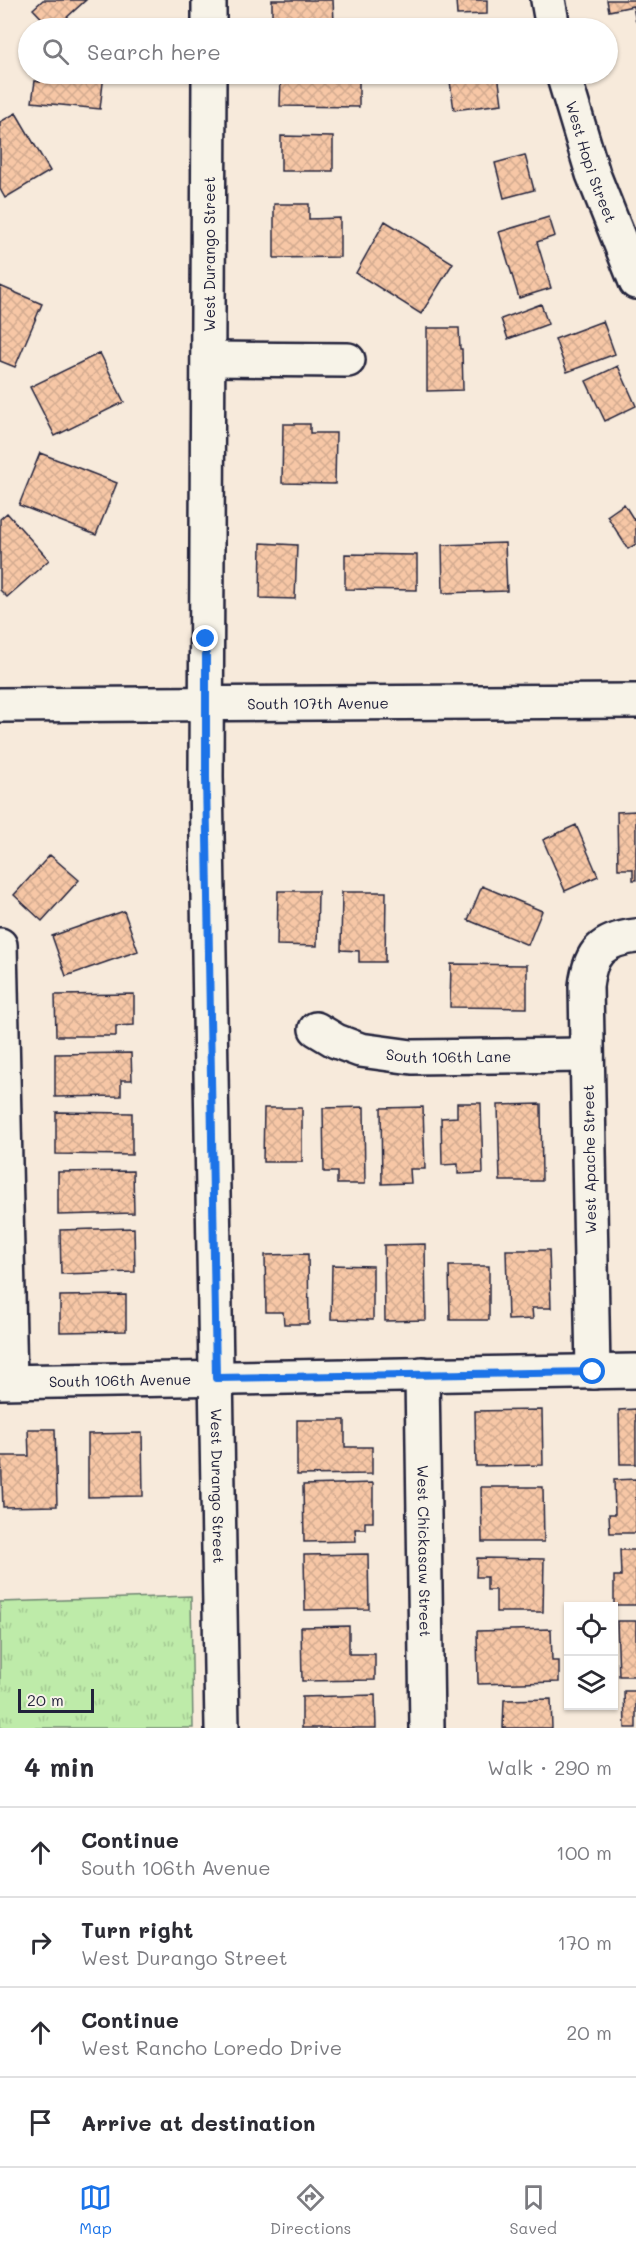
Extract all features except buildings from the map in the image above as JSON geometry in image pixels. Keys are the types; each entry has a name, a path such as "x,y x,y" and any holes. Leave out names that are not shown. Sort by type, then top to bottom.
{"street":[{"path":"209,0 209,18"},
{"path":"548,0 551,18"},
{"name":"West Durango Street","path":"209,84 206,704 222,1728"},
{"name":"West Hopi Street","path":"566,84 593,174 636,282"},
{"path":"209,359 348,360"},
{"name":"South 107th Avenue","path":"0,705 636,701"},
{"name":"West Apache Street","path":"593,1372 587,1055 588,974 591,961 599,949 612,941 636,936"},
{"path":"0,945 5,1382"},
{"name":"South 106th Lane","path":"316,1029 336,1041 360,1050 412,1058 587,1055"},
{"name":"South 106th Avenue","path":"5,1382 636,1371"},
{"name":"West Chickasaw Street","path":"422,1374 428,1728"}],"green space":[{"path":"191,1596 193,1728 0,1728 0,1602"}],"route":[{"path":"206,639 206,776 216,1378 593,1372"}]}
